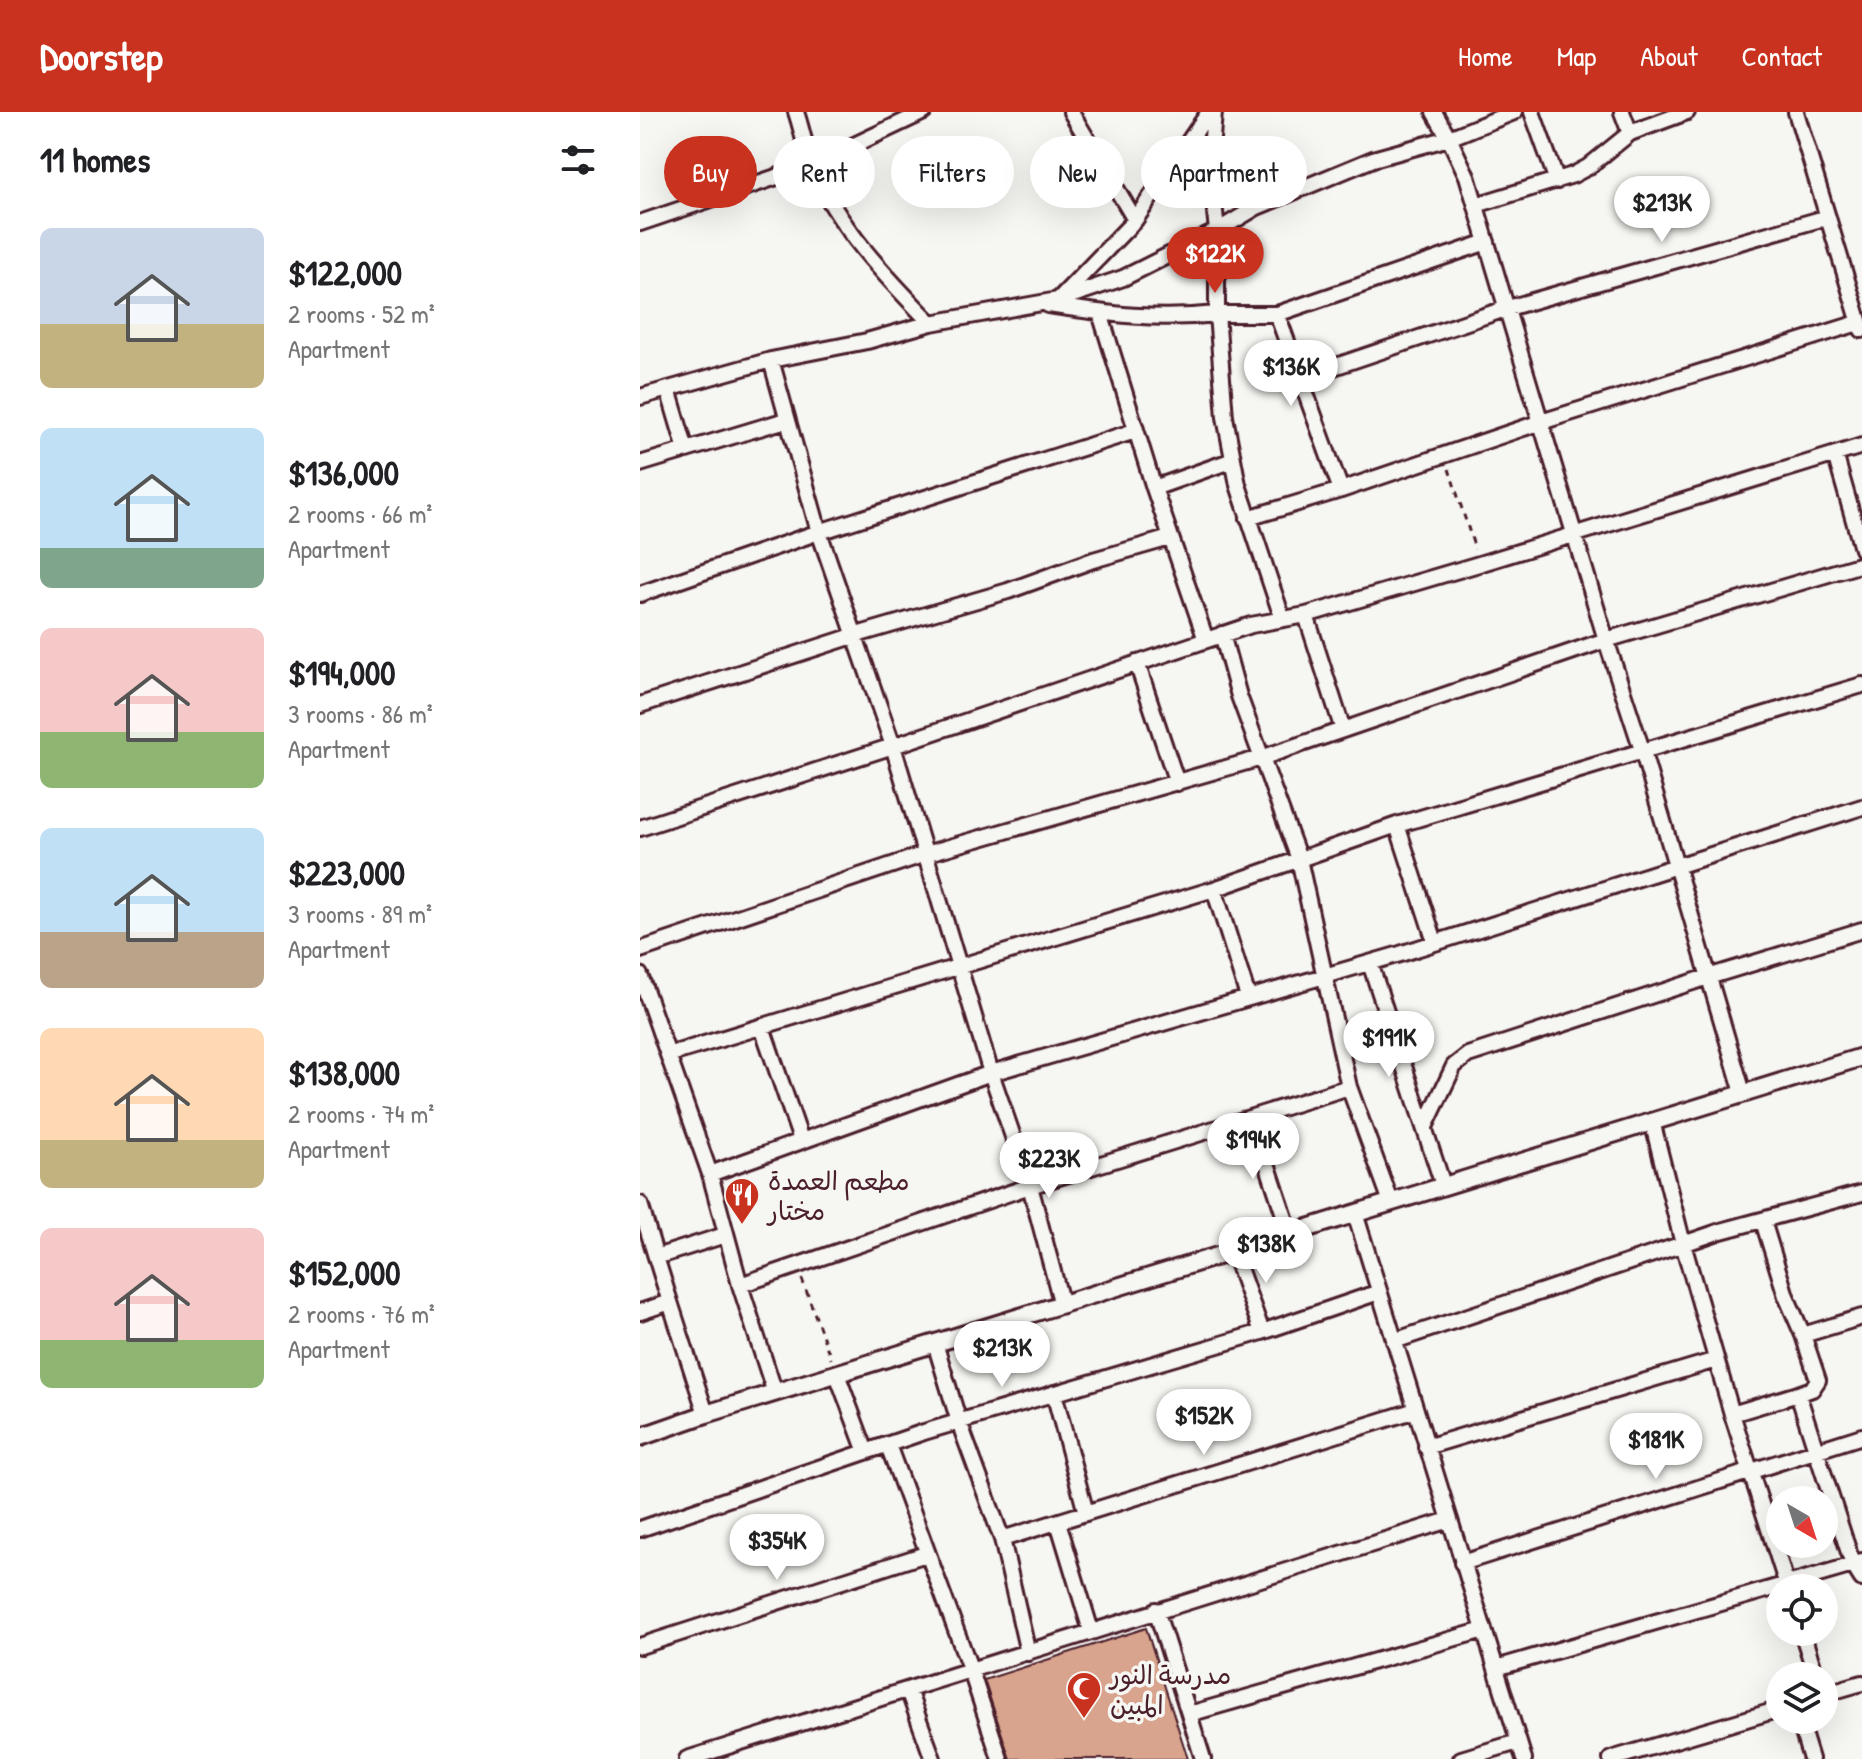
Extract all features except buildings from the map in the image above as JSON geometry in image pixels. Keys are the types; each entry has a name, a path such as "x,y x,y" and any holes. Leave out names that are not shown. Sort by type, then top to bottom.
{"street":[{"path":"796,112 803,136"},
{"path":"873,136 924,112"},
{"path":"1071,112 1135,220"},
{"path":"1058,300 1135,220 1212,112"},
{"path":"1212,112 1210,164 1217,231 1217,314 1225,417 1248,518 1282,617"},
{"path":"1434,112 1467,176 1743,1093"},
{"path":"640,397 771,360 867,341 931,323 1058,300 1123,278 1217,231 1257,207 1373,159 1449,138 1514,112"},
{"path":"1532,112 1557,181"},
{"path":"1622,112 1630,133"},
{"path":"1476,205 1557,181 1588,167 1630,133 1687,112"},
{"path":"1248,518 1541,422 1860,327 1796,112"},
{"path":"640,223 773,178"},
{"path":"838,208 858,240 931,323"},
{"path":"1301,378 1508,308 1828,217"},
{"path":"1040,304 1129,317 1176,319 1217,314 1277,314 1487,242"},
{"path":"1100,313 1135,431 1206,640"},
{"path":"1277,314 1341,490"},
{"path":"771,360 819,532 893,746 991,1073 1030,1186 1062,1305"},
{"path":"668,389 686,450"},
{"path":"640,464 786,420"},
{"path":"640,594 819,532 1135,431"},
{"path":"640,828 1222,634 1282,617 1306,615 1862,446"},
{"path":"1835,454 1862,549"},
{"path":"1154,488 1233,460"},
{"path":"640,705 1170,538"},
{"path":"640,950 925,854 1261,758 1606,640 1862,564"},
{"path":"1306,615 1343,730"},
{"path":"1222,634 1239,696 1299,859 1349,1087 1391,1202"},
{"path":"1137,663 1177,783"},
{"path":"668,1055 1214,889 1397,825 1862,685"},
{"path":"710,1174 991,1073 1370,963 1862,807"},
{"path":"1397,825 1435,942"},
{"path":"1214,889 1248,997"},
{"path":"1425,1127 1454,1066 1468,1055 1862,930"},
{"path":"1370,963 1443,1185"},
{"path":"640,975 710,1174 725,1235 775,1393"},
{"path":"762,1027 801,1140"},
{"path":"640,1437 1862,1057"},
{"path":"740,1285 1030,1186 1349,1087"},
{"path":"1252,1118 1290,1233"},
{"path":"1652,1121 1716,1360 1784,1574"},
{"path":"1394,1341 1683,1244 1862,1193"},
{"path":"640,1204 706,1414"},
{"path":"1355,1213 1524,1759"},
{"path":"1732,1414 1812,1389 1818,1380 1786,1296 1763,1221"},
{"path":"656,1257 725,1235"},
{"path":"1233,1251 1262,1332"},
{"path":"640,1529 959,1422 1262,1332 1379,1292"},
{"path":"640,1312 670,1302"},
{"path":"1803,1335 1862,1317"},
{"path":"935,1343 959,1422 1002,1539 1028,1653"},
{"path":"1426,1447 1716,1360"},
{"path":"837,1374 866,1452"},
{"path":"1054,1393 1086,1513"},
{"path":"1798,1394 1862,1579"},
{"path":"1002,1539 1416,1410"},
{"path":"1462,1563 1862,1436"},
{"path":"888,1445 1000,1759"},
{"path":"687,1759 1449,1520"},
{"path":"1058,1522 1091,1631"},
{"path":"640,1646 926,1554"},
{"path":"1825,1574 1857,1563"},
{"path":"1496,1668 1766,1593"},
{"path":"1156,1610 1203,1759"},
{"path":"1189,1714 1484,1630"},
{"path":"1838,1690 1862,1683"},
{"path":"908,1690 933,1759"},
{"path":"1611,1759 1766,1713"},
{"path":"1803,1734 1811,1759"},
{"path":"1461,1759 1518,1742"}],"path":[{"path":"1444,455 1479,564"},
{"path":"798,1266 837,1374"}],"place":[{"name":"مطعم العمدة مختار","path":"742,1226"},
{"name":"مدرسة النور المبين","path":"1084,1720"}]}
